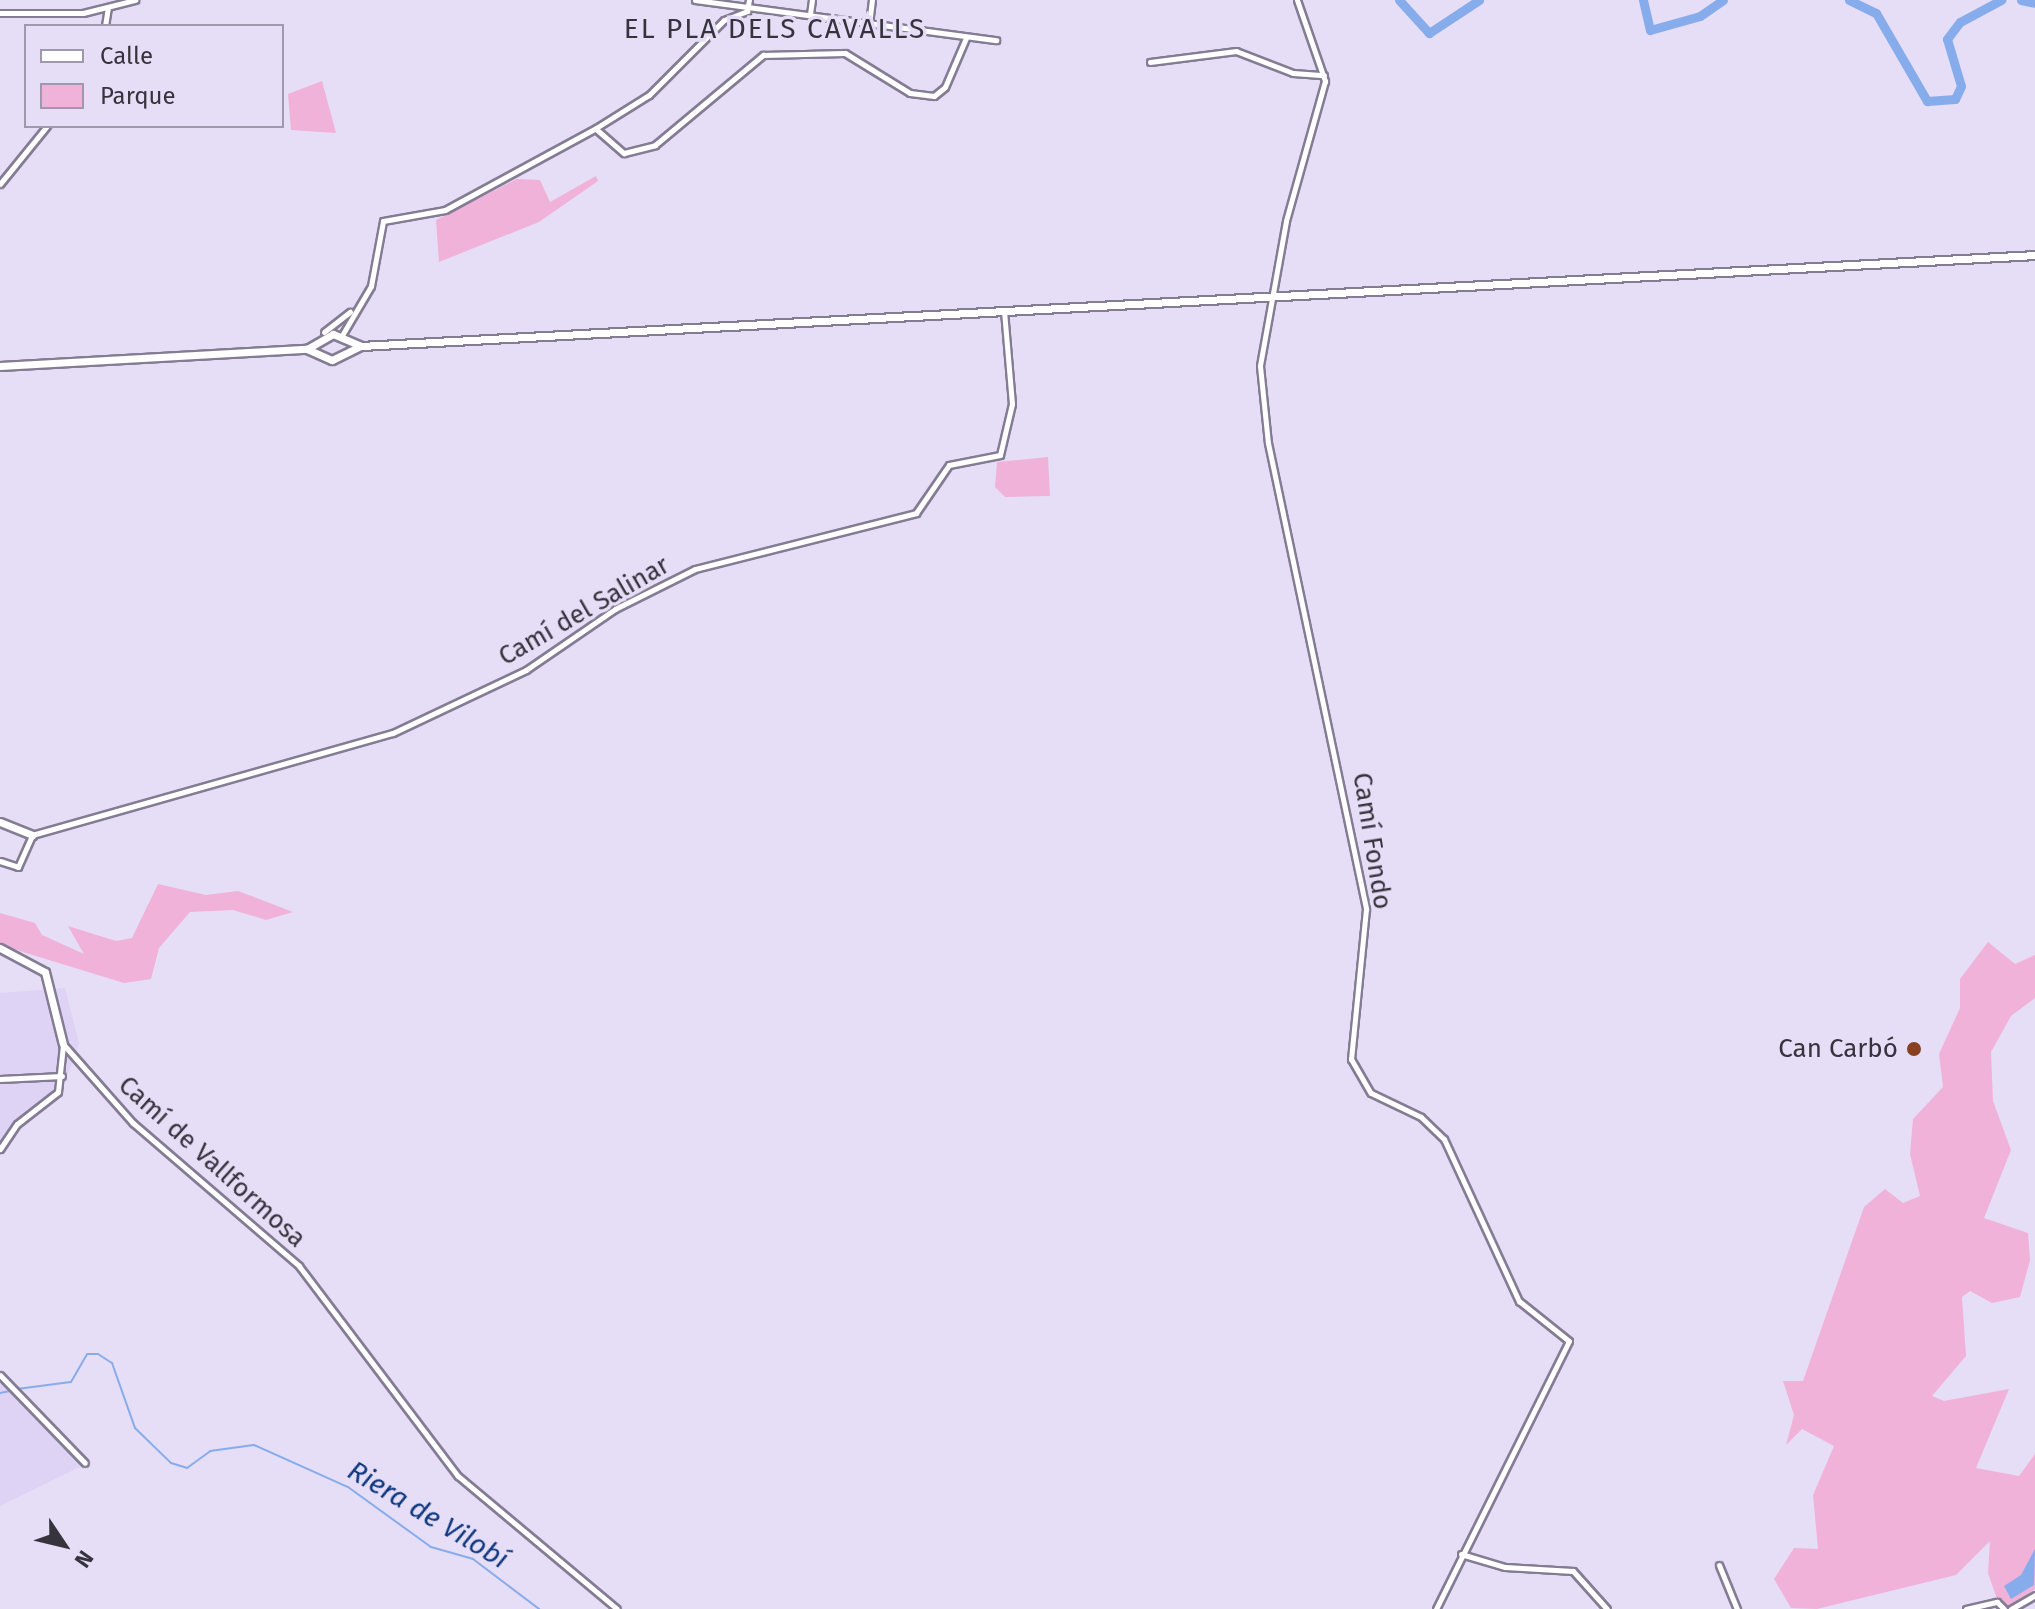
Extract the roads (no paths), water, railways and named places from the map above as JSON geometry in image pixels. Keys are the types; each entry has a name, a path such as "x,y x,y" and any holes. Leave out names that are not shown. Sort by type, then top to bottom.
{"main road":[{"path":"0,366 307,349 342,356 361,346 2035,255"},
{"path":"307,349 321,341 342,338 361,346"},
{"path":"342,338 342,356"},
{"path":"321,341 322,353"},
{"path":"1,824 32,835"},
{"path":"0,948 45,972 63,1044"}],"street":[{"path":"0,13 108,8 135,0"},
{"path":"695,0 747,11 810,14 996,40"},
{"path":"747,11 749,0"},
{"path":"810,14 812,0"},
{"path":"869,24 872,0"},
{"path":"1271,296 1324,75 1297,0"},
{"path":"105,24 108,8"},
{"path":"342,338 371,286 383,221 445,210 596,128 649,95 724,20 747,11"},
{"path":"596,128 624,153 655,145 763,55 845,53 910,93 934,96 945,87 966,38"},
{"path":"1150,62 1236,51 1293,73 1324,75"},
{"path":"0,184 45,128"},
{"name":"Camí Fondo","path":"1271,296 1260,356 1263,402 1306,635 1339,757 1366,909 1353,1064 1371,1093 1421,1117 1444,1139 1519,1301 1567,1338 1565,1352 1461,1554"},
{"path":"324,332 357,307"},
{"name":"Camí del Salinar","path":"32,835 393,733 526,670 615,609 695,569 916,513 949,465 1000,455 1012,404 1004,311"},
{"path":"0,861 18,867 32,835"},
{"path":"0,1149 17,1124 55,1097 62,1076 63,1044"},
{"name":"Camí de Vallformosa","path":"63,1044 133,1123 299,1266 421,1435 481,1498 617,1609"},
{"path":"0,1079 62,1076"},
{"path":"0,1375 85,1463"},
{"path":"1436,1609 1461,1554 1505,1567 1573,1571 1607,1609"},
{"path":"1719,1565 1737,1609"},
{"path":"2011,1609 2035,1595"},
{"path":"1966,1609 1997,1602 2004,1609"}],"water":[{"path":"2035,1549 2034,1585 2011,1599 2004,1586 2021,1575"}],"waterway":[{"path":"1399,0 1429,33 1479,0"},
{"path":"1643,0 1650,30 1700,16 1723,0"},
{"path":"1849,0 1876,13 1927,101 1955,99 1961,86 1947,39 1960,22 2001,0"},
{"path":"2021,0 2035,3"},
{"name":"Riera de Vilobí","path":"17,1389 71,1382 87,1354 98,1354 112,1363 135,1428 171,1463 187,1468 210,1451 254,1445 348,1487 431,1547 473,1559 539,1609"},
{"name":"Riera de Vilobí","path":"0,1393 10,1391"}],"place":[{"name":"Can Carbó","path":"1914,1049"}],"district":[{"name":"EL PLA DELS CAVALLS","path":"775,29"}]}
